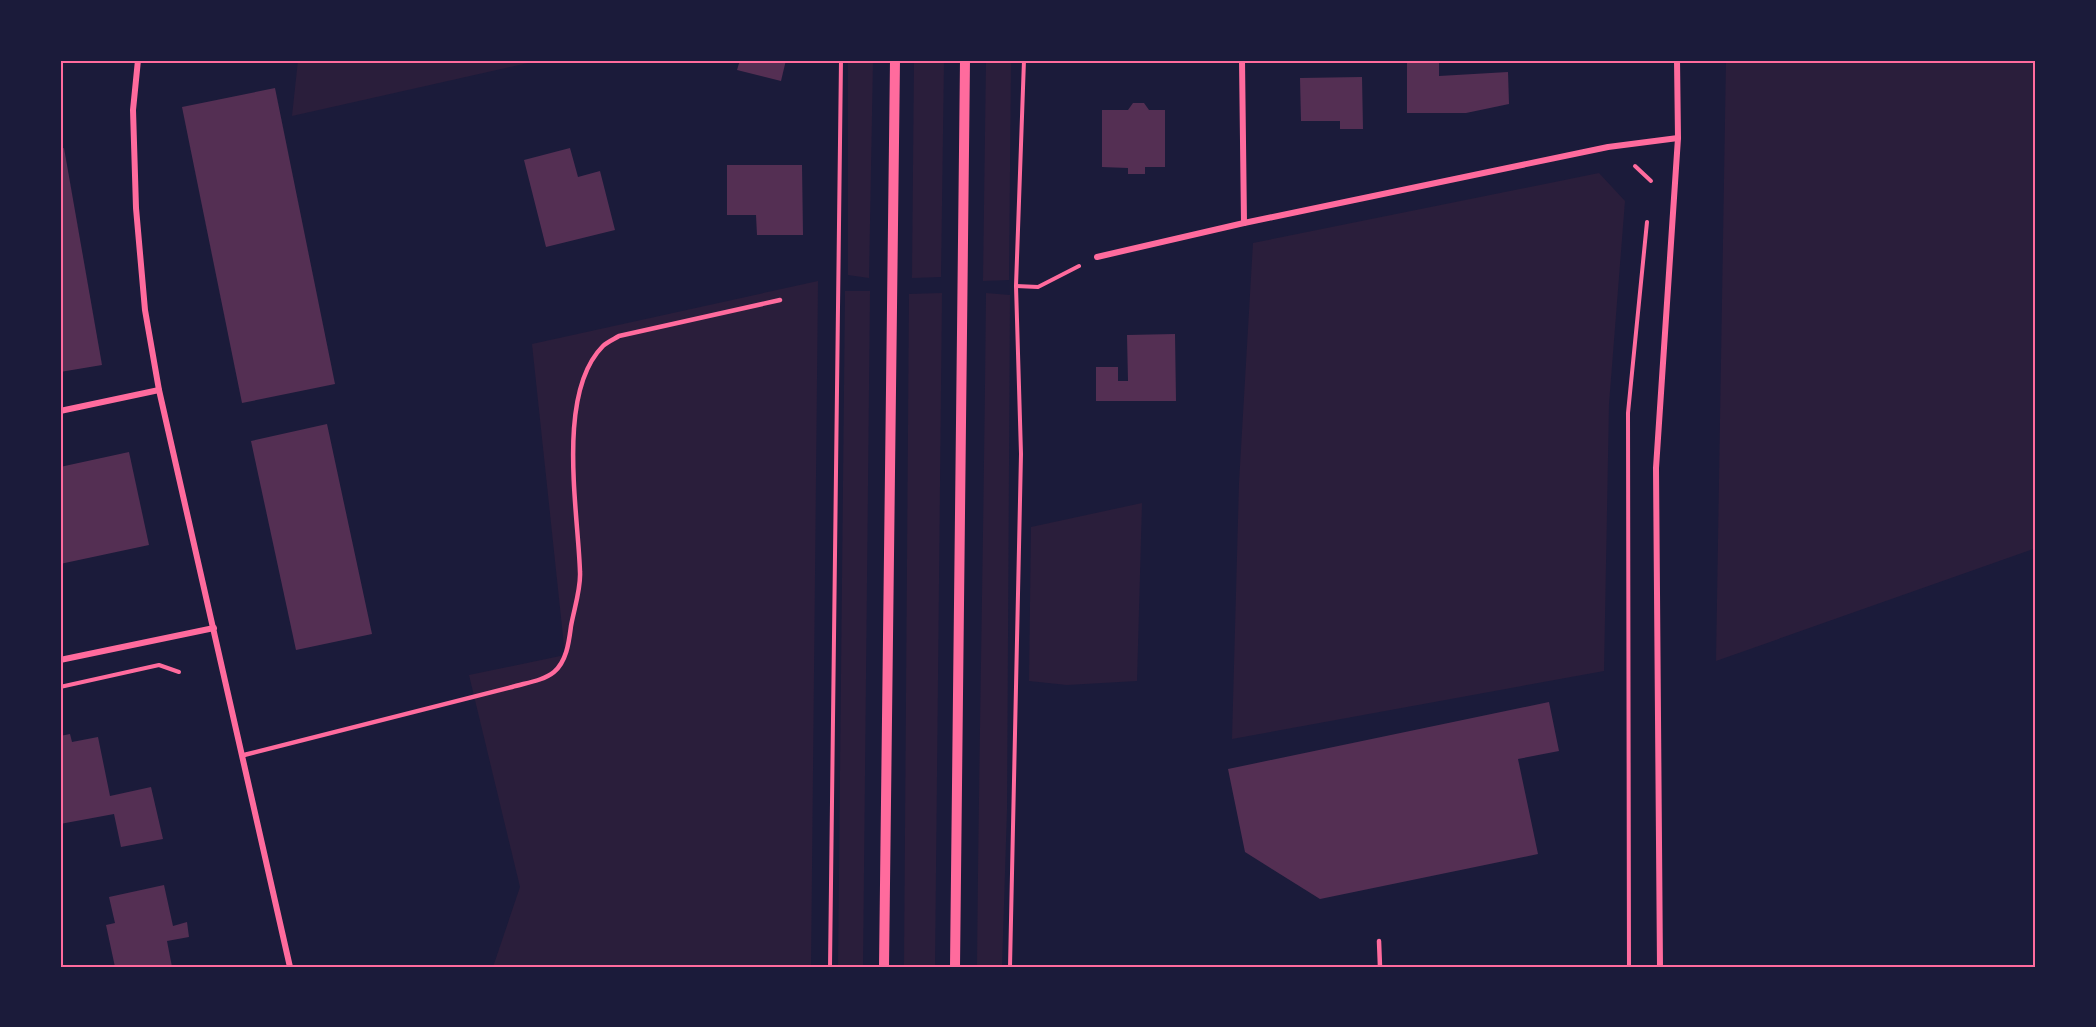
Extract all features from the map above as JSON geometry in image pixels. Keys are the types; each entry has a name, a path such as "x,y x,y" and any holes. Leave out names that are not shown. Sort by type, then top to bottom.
{"street":[{"path":"138,60 133,110 136,208 146,310 159,390 291,967"},
{"path":"884,967 895,60"},
{"path":"955,967 965,60"},
{"path":"1242,60 1244,223"},
{"path":"1660,967 1656,468 1678,138 1677,60"},
{"path":"1097,257 1244,223 1608,147 1678,138"},
{"path":"60,411 159,390"},
{"path":"60,660 214,628"}],"lane":[{"path":"244,755 512,687 553,673 562,663 569,640 580,575 574,435 578,401 594,358 604,345 619,336 780,300"},
{"path":"1379,941 1380,967"}],"path":[{"path":"830,967 841,60"},
{"path":"1010,967 1021,454 1016,286 1024,60"},
{"path":"1608,147 1627,158 1651,181 1650,193"},
{"path":"1629,967 1628,413 1648,216"},
{"path":"1016,286 1038,287 1097,257"},
{"path":"60,687 159,665 179,672"}],"shaded area":[{"path":"298,60 541,60 292,116"},
{"path":"848,60 873,60 869,278 848,275"},
{"path":"914,60 944,60 941,277 912,278"},
{"path":"986,60 1011,60 1009,280 983,281"},
{"path":"1726,60 2036,60 2036,548 1716,661"},
{"path":"1599,173 1625,201 1609,404 1604,671 1232,739 1239,483 1253,243"},
{"path":"818,281 811,967 493,967 520,887 469,675 565,655 532,344"},
{"path":"845,291 870,291 863,967 838,967"},
{"path":"942,293 935,967 904,967 909,294"},
{"path":"986,293 1010,295 1007,810 1002,967 977,967"},
{"path":"1142,503 1137,681 1067,685 1029,681 1031,527"}],"building":[{"path":"740,60 786,60 781,81 737,70"},
{"path":"1407,60 1439,60 1439,76 1508,72 1509,104 1466,113 1407,113"},
{"path":"1362,77 1363,129 1340,129 1340,121 1301,121 1300,78"},
{"path":"275,88 335,384 242,403 182,107"},
{"path":"1133,103 1144,103 1149,110 1165,110 1165,167 1145,167 1145,174 1128,174 1128,168 1102,167 1102,110 1128,110"},
{"path":"64,148 102,365 60,372 60,149"},
{"path":"570,148 578,177 600,171 615,230 546,247 524,160"},
{"path":"727,165 802,165 803,235 757,235 756,215 727,215"},
{"path":"1175,334 1176,401 1096,401 1096,367 1118,367 1118,381 1128,381 1127,335"},
{"path":"327,424 372,634 296,650 251,441"},
{"path":"129,452 149,545 60,564 60,467"},
{"path":"1549,702 1559,751 1518,759 1538,854 1320,899 1245,852 1228,769"},
{"path":"70,734 72,742 98,737 110,796 151,787 163,839 121,847 114,814 60,824 60,736"},
{"path":"164,885 173,926 187,922 189,937 167,941 172,967 115,967 106,925 115,923 109,897"}]}
